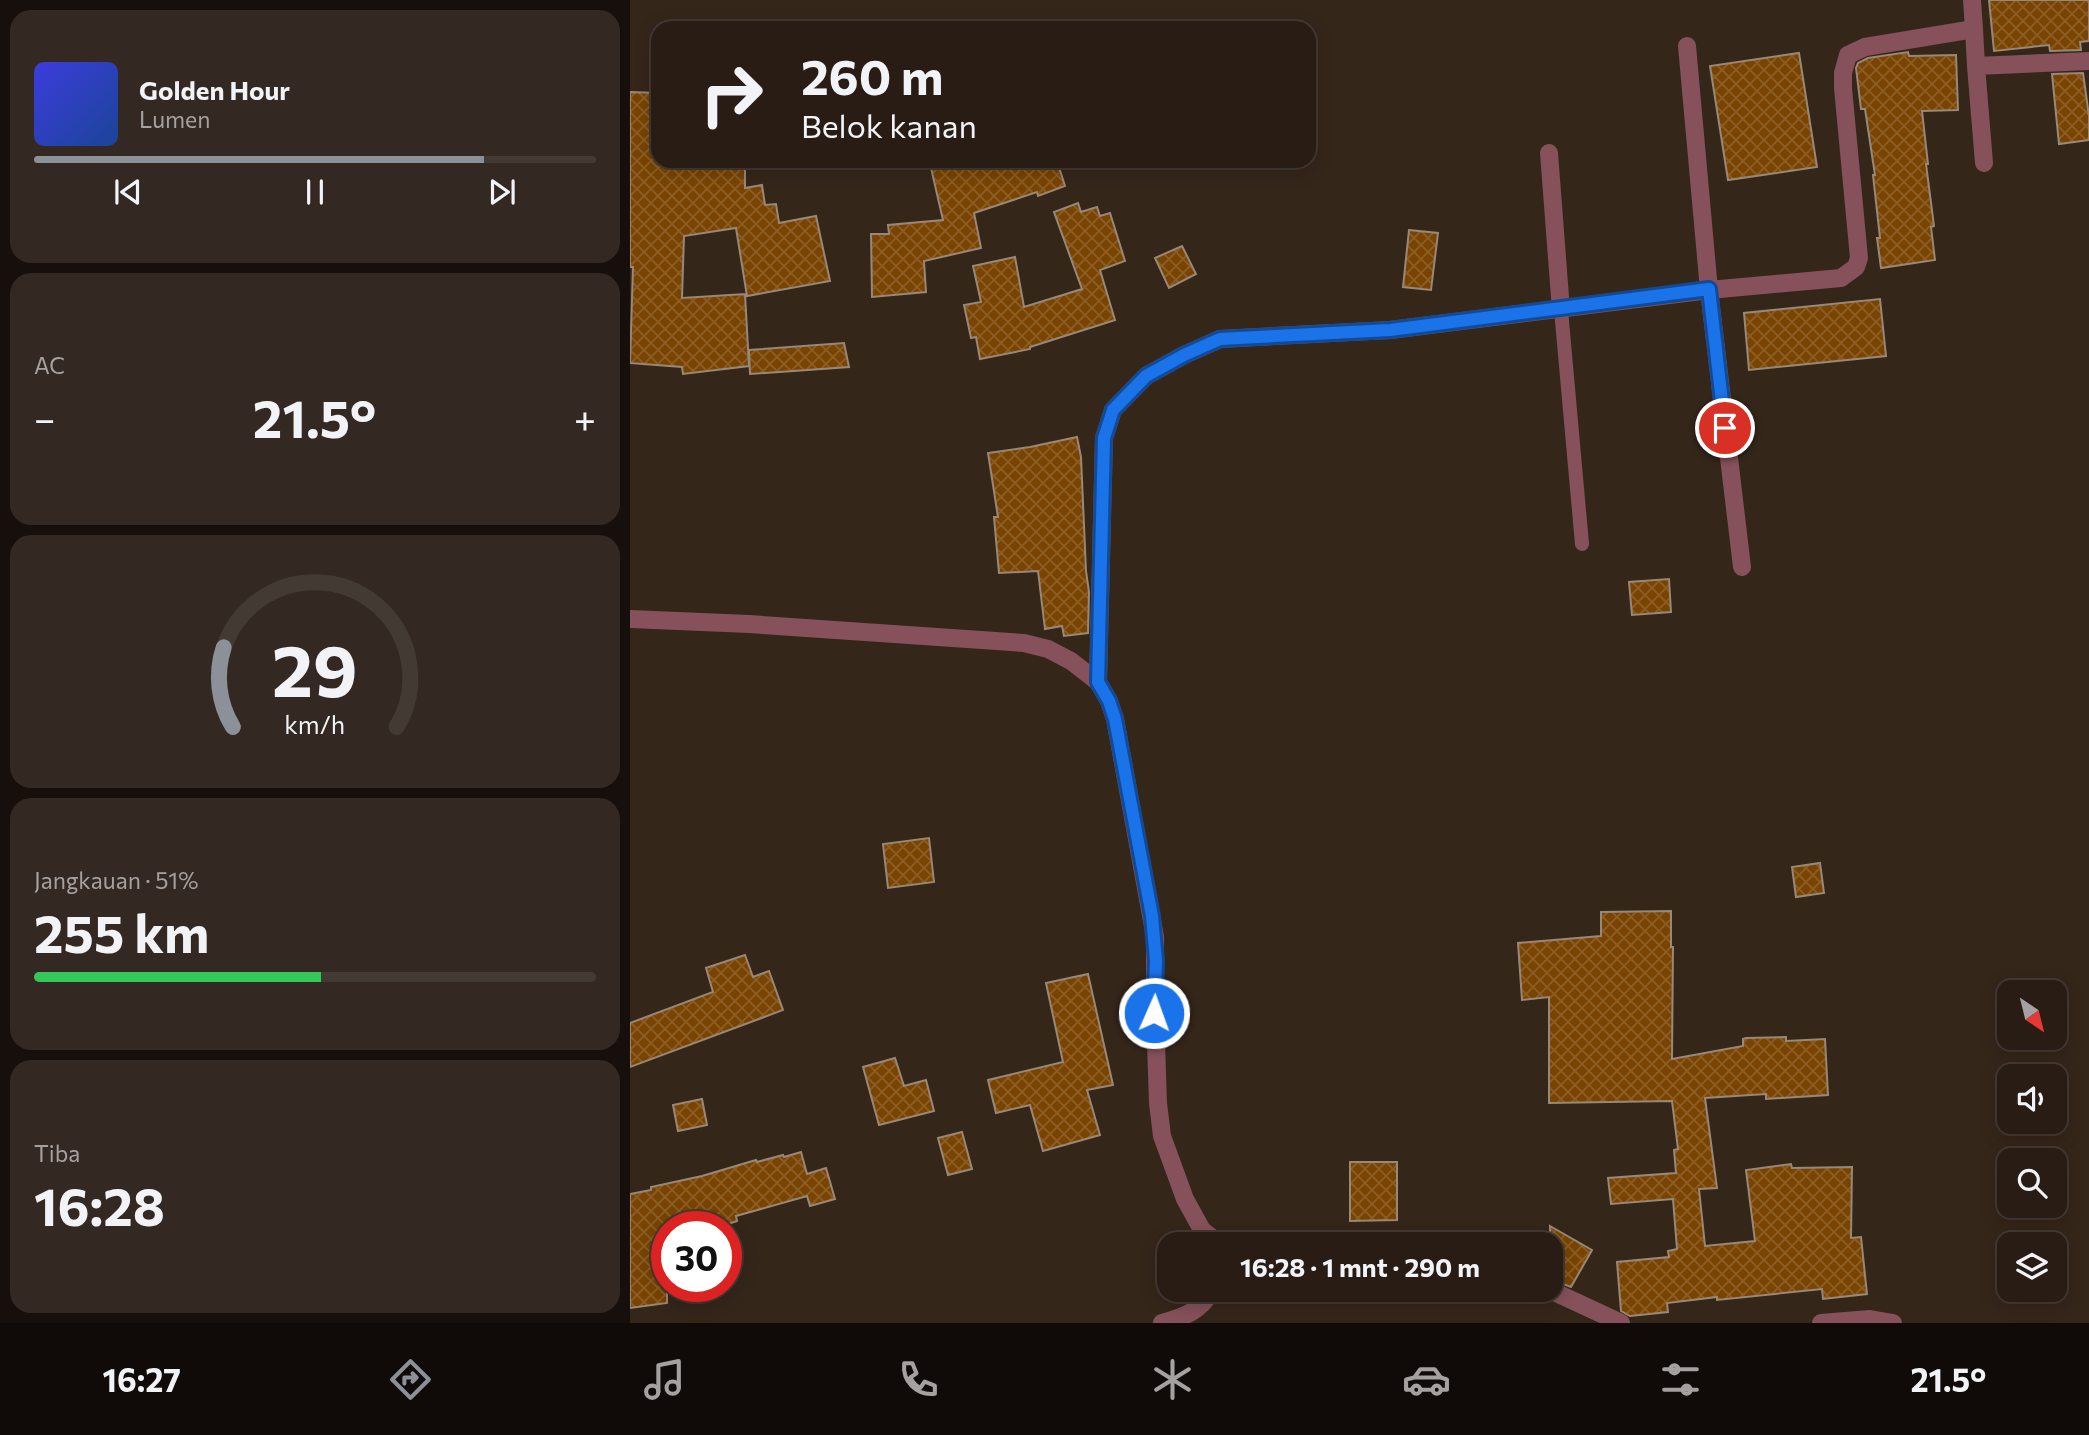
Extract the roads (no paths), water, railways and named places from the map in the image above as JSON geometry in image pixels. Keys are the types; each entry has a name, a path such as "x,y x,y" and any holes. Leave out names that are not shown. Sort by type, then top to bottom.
{"street":[{"path":"1972,0 1984,163"},
{"path":"1098,682 1104,438 1113,410 1146,376 1220,339 1390,330 1709,289 1841,278 1856,267 1859,258 1843,80 1848,55 1866,47 1974,29"},
{"path":"1687,46 1709,289 1742,567"},
{"path":"1976,66 2089,61"},
{"path":"1549,153 1561,310"},
{"path":"630,619 749,624 1024,643 1048,649 1071,661 1098,682 1115,719 1152,916 1156,961 1154,1013 1158,1111 1162,1136 1185,1199 1205,1232"},
{"path":"1563,1296 1621,1323"},
{"path":"1162,1323 1194,1312 1204,1302"},
{"path":"1821,1323 1870,1319 1893,1323"}],"lane":[{"path":"1561,310 1582,544"}]}
